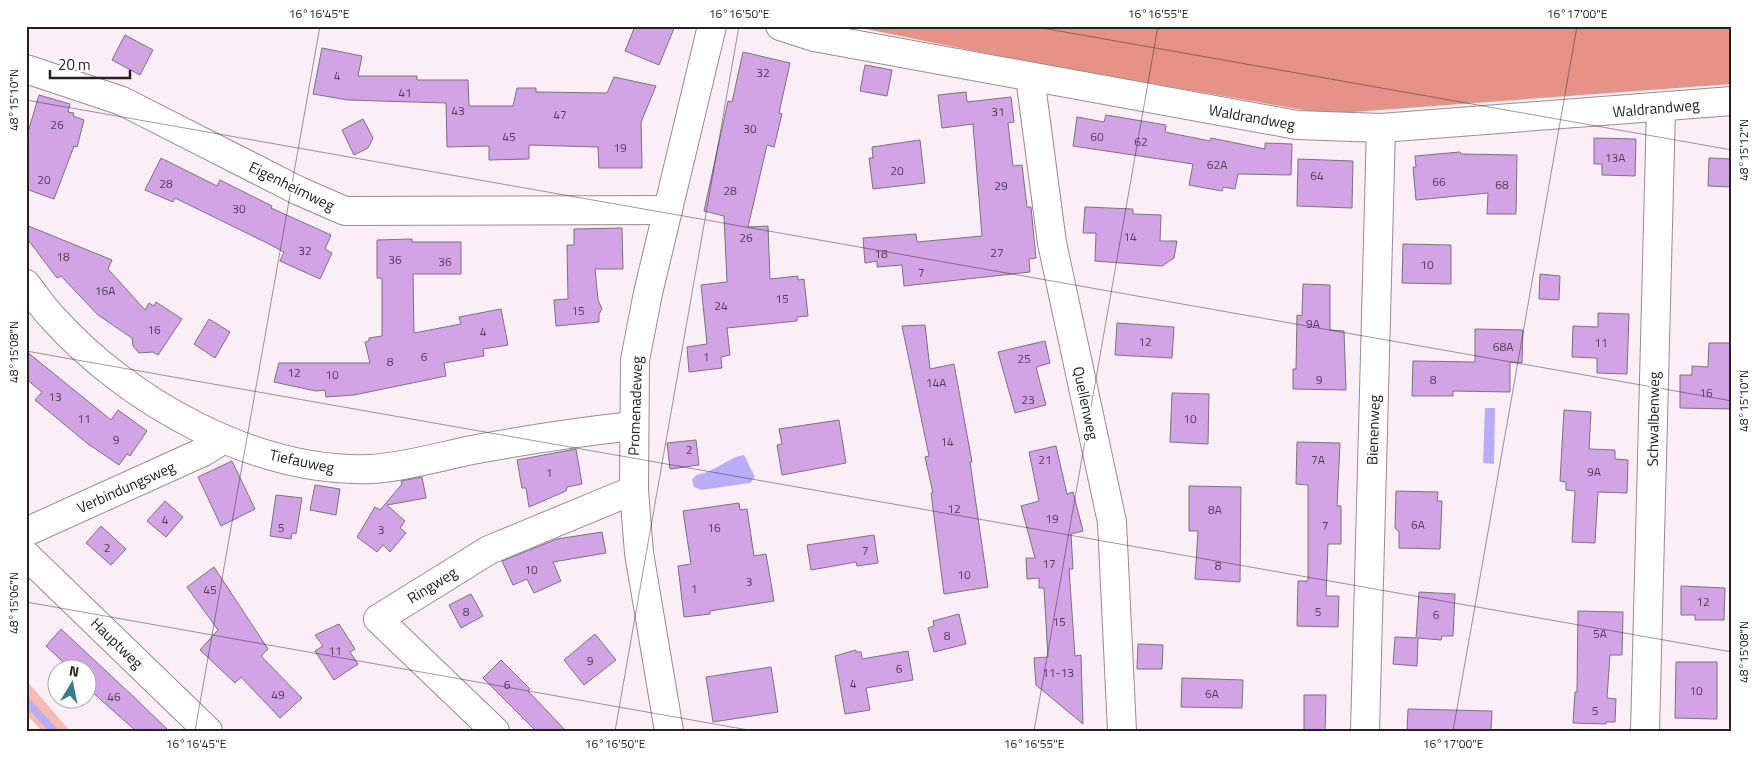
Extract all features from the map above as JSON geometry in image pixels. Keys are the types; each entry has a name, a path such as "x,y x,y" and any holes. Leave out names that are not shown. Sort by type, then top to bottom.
{"street":[{"name":"Promenadeweg","path":"669,731 639,554 634,490 635,360 668,210 712,26"},
{"name":"Waldrandweg","path":"780,26 814,37 1297,125 1381,128 1661,108 1732,100"},
{"name":"Eigenheimweg","path":"26,68 122,101 299,191 345,211 668,210"},
{"name":"Quellenweg","path":"1030,77 1052,243 1112,522 1122,731"},
{"name":"Schwalbenweg","path":"1645,731 1661,108"},
{"name":"Bienenweg","path":"1365,731 1381,128"},
{"name":"Tiefauweg","path":"26,284 52,318 99,362 147,399 224,439 283,460 331,469 374,469 543,436 633,426"},
{"name":"Verbindungsweg","path":"26,532 203,452 224,439"},
{"name":"Ringweg","path":"495,731 378,619 488,550 634,490"},
{"name":"Hauptweg","path":"26,555 208,731"}],"shaded area":[{"path":"851,26 1732,26 1732,84 1326,114 1039,64"},
{"path":"1485,408 1495,408 1494,464 1483,463"},
{"path":"744,455 755,477 750,483 701,490 694,487 692,480 696,475 710,471 738,456"},
{"path":"26,680 48,706 48,710 52,710 70,731 42,731 26,714"}],"building":[{"path":"635,26 675,26 659,65 625,51"},
{"path":"125,35 153,50 140,75 112,60"},
{"path":"322,48 362,56 358,76 417,76 417,80 468,80 469,106 513,106 517,88 536,88 536,92 607,93 614,77 656,86 641,122 642,168 599,168 598,147 529,145 529,159 489,160 489,146 447,147 446,103 348,100 313,94"},
{"path":"743,52 790,63 779,113 782,114 774,147 767,145 748,227 768,226 770,279 798,276 798,280 804,279 808,316 797,317 797,321 727,328 730,355 721,357 722,368 689,372 687,347 707,344 701,285 727,282 724,216 704,211 728,101 732,102"},
{"path":"865,65 892,70 887,96 860,91"},
{"path":"966,92 967,102 1011,97 1014,122 1008,123 1013,166 1022,165 1027,207 1031,207 1036,258 1029,259 1030,272 904,286 902,265 877,267 877,261 865,263 863,238 916,234 917,242 982,236 973,124 942,128 938,95"},
{"path":"39,95 70,104 68,112 74,113 73,116 84,120 77,147 74,146 54,199 26,189 26,139"},
{"path":"1106,115 1166,125 1165,132 1210,141 1211,138 1265,149 1265,143 1292,144 1291,175 1238,174 1235,189 1223,187 1222,191 1189,185 1193,164 1073,146 1077,117 1104,122"},
{"path":"363,119 373,138 368,148 354,155 342,130"},
{"path":"1594,138 1636,139 1635,176 1602,175 1602,164 1594,164"},
{"path":"920,140 925,183 873,189 869,158 873,158 872,147"},
{"path":"1460,152 1461,154 1517,155 1516,214 1487,214 1488,193 1416,200 1413,167 1416,167 1415,156"},
{"path":"161,158 217,186 220,180 272,206 271,208 331,235 325,249 332,253 320,279 280,261 284,252 267,243 175,198 173,202 145,190"},
{"path":"1709,158 1732,159 1732,187 1708,186"},
{"path":"1298,159 1353,161 1352,208 1297,206"},
{"path":"1085,207 1133,209 1133,214 1161,215 1160,241 1177,241 1174,258 1162,266 1095,261 1096,233 1083,233"},
{"path":"26,225 112,260 108,269 145,310 149,303 154,306 156,302 182,319 158,355 153,352 139,353 133,346 132,338 98,315 61,276 57,278 26,237"},
{"path":"622,228 623,269 595,269 598,300 602,309 599,314 599,322 556,326 554,300 568,299 567,245 574,245 574,229"},
{"path":"412,239 412,242 461,242 461,274 413,274 414,333 461,324 459,317 501,309 508,345 483,349 484,356 444,363 446,376 354,395 326,397 325,390 316,391 274,382 279,363 370,363 365,342 369,341 369,338 382,336 382,278 377,278 377,240"},
{"path":"1403,244 1451,245 1451,284 1402,283"},
{"path":"1540,274 1560,276 1559,300 1539,299"},
{"path":"1303,284 1330,285 1330,330 1344,331 1346,390 1293,389 1293,369 1296,369 1297,315 1302,316"},
{"path":"1598,313 1629,314 1627,374 1597,373 1597,358 1572,357 1573,326 1598,327"},
{"path":"209,319 230,332 215,358 194,344"},
{"path":"1117,323 1174,327 1172,358 1115,355"},
{"path":"925,325 930,369 954,364 972,462 970,462 988,587 944,594 931,493 933,493 925,457 929,456 902,326"},
{"path":"1475,329 1523,330 1522,363 1510,362 1510,392 1453,391 1453,396 1412,396 1413,361 1475,362"},
{"path":"1045,341 1050,363 1036,367 1046,405 1015,413 998,352"},
{"path":"1709,343 1732,343 1732,409 1680,408 1680,375 1692,375 1692,366 1708,367"},
{"path":"26,351 111,420 118,410 147,431 130,456 127,454 119,465 88,444 35,400 42,392 26,379"},
{"path":"1172,393 1209,394 1208,444 1170,442"},
{"path":"1564,410 1591,412 1589,449 1615,450 1615,459 1628,460 1627,493 1598,492 1595,543 1572,542 1575,491 1566,490 1566,482 1560,481"},
{"path":"839,420 846,463 782,475 777,445 782,444 779,429"},
{"path":"696,440 699,465 670,469 667,443"},
{"path":"1297,442 1340,443 1337,506 1341,506 1341,544 1328,544 1326,596 1339,596 1338,627 1297,626 1298,581 1308,581 1308,485 1296,484"},
{"path":"1056,446 1067,494 1073,492 1083,531 1071,534 1073,569 1069,569 1075,656 1081,655 1083,724 1036,685 1034,658 1048,657 1044,588 1039,588 1039,578 1027,579 1026,558 1035,558 1021,506 1039,501 1029,452"},
{"path":"576,449 582,484 567,487 566,491 529,507 526,488 522,488 517,460"},
{"path":"232,461 255,509 221,526 198,477"},
{"path":"422,477 426,498 387,505 405,521 400,528 406,533 390,552 383,545 377,552 357,537 375,507 380,510 402,484 401,481"},
{"path":"315,485 340,489 336,515 310,510"},
{"path":"1189,486 1241,487 1240,582 1195,579 1198,531 1189,531"},
{"path":"1396,491 1438,492 1437,501 1442,501 1440,549 1399,548 1399,532 1395,528"},
{"path":"276,495 302,498 296,534 292,533 291,539 270,536"},
{"path":"165,501 183,517 166,537 147,521"},
{"path":"739,503 740,510 747,509 754,556 766,554 774,601 710,611 710,614 684,617 678,566 691,564 683,511"},
{"path":"101,526 126,549 111,565 86,543"},
{"path":"602,532 606,553 553,562 561,581 534,593 527,579 513,585 502,561 557,539"},
{"path":"874,535 878,563 857,566 856,562 811,570 807,545"},
{"path":"214,567 268,649 261,656 302,698 280,718 241,677 235,683 200,650 218,630 187,587"},
{"path":"1681,586 1725,588 1724,620 1695,620 1695,615 1681,615"},
{"path":"1419,592 1455,594 1453,636 1442,636 1441,640 1418,638 1417,666 1393,664 1395,637 1416,638"},
{"path":"471,594 483,616 461,628 449,605"},
{"path":"1578,611 1623,612 1622,655 1610,655 1607,698 1616,699 1615,722 1606,722 1606,724 1573,723 1575,692 1577,692"},
{"path":"959,614 966,644 934,652 928,628 934,626 933,621"},
{"path":"339,624 355,649 350,652 358,664 334,680 315,651 323,646 315,635"},
{"path":"61,629 94,660 61,660 46,646"},
{"path":"595,634 616,660 584,685 564,660"},
{"path":"1138,644 1163,645 1162,669 1137,669"},
{"path":"856,650 856,652 861,652 862,659 908,651 913,680 866,688 870,710 845,714 835,656"},
{"path":"501,660 530,689 528,691 566,731 536,731 483,678"},
{"path":"1676,662 1717,662 1717,719 1675,718"},
{"path":"98,664 169,731 136,731 98,697"},
{"path":"771,667 778,712 713,722 706,677"},
{"path":"1182,678 1243,680 1242,708 1181,707"},
{"path":"1304,695 1326,695 1325,731 1304,731"},
{"path":"1408,709 1492,711 1491,731 1407,731"}],"waterway":[{"path":"26,701 54,731"}]}
